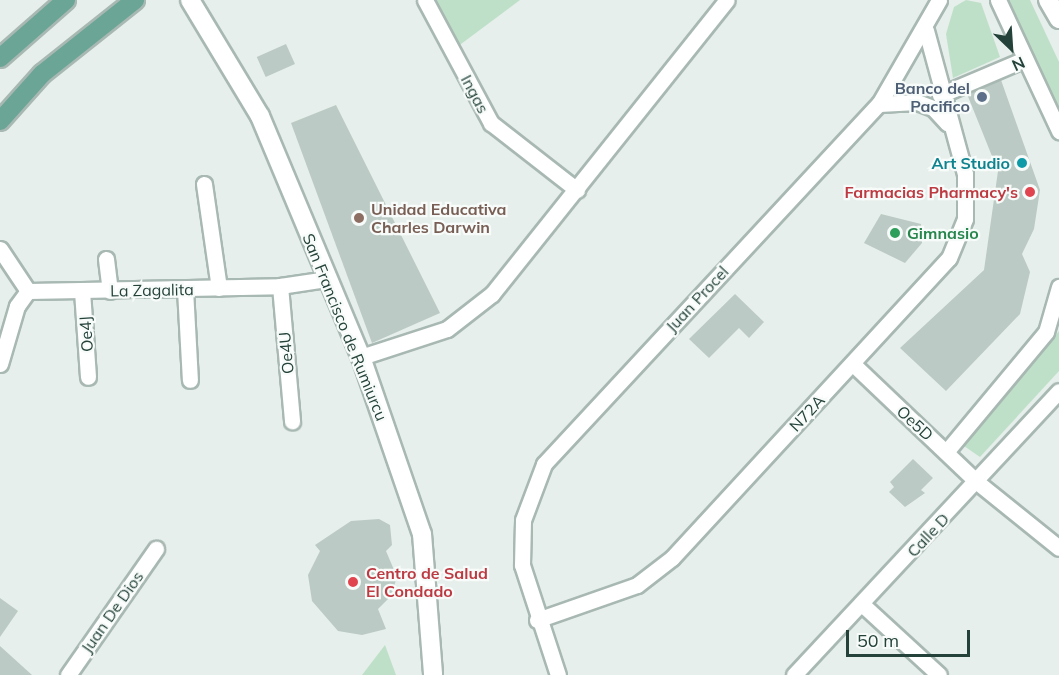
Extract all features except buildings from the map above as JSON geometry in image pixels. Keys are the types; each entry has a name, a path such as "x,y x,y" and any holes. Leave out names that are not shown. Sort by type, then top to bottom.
{"main road":[{"path":"0,58 66,0"},
{"path":"0,121 42,74 135,0"},
{"name":"San Francisco de Rumiurcu","path":"196,2 260,116 361,357 422,534 433,675"}],"street":[{"name":"Ingas","path":"425,0 491,123 577,190"},
{"path":"361,357 424,340 471,312 492,294 727,0"},
{"name":"Juan Procel","path":"558,675 537,620 522,565 523,520 543,464 879,104 926,30 939,0"},
{"path":"998,0 1059,132"},
{"name":"N72A","path":"537,620 637,585 672,558 949,258 965,219 965,174 948,125 926,30"},
{"path":"940,95 1025,59"},
{"name":"N72A","path":"879,104 917,102 933,108 948,125"},
{"path":"204,184 219,288"},
{"path":"0,249 28,291 17,306 0,364"},
{"path":"106,259 110,291"},
{"name":"La Zagalita","path":"28,291 280,286 327,279"},
{"name":"Oe4U","path":"280,286 292,421"},
{"path":"946,452 1046,332 1059,287"},
{"path":"185,289 190,380"},
{"name":"Oe4J","path":"82,291 88,377"},
{"name":"Oe5D","path":"853,364 977,482 1059,548"},
{"name":"Calle D","path":"794,675 863,605 1059,391"},
{"name":"Juan De Dios","path":"68,675 156,549"},
{"path":"863,605 939,675"}],"green space":[{"path":"433,0 520,0 457,47"},
{"path":"966,0 981,3 1000,57 953,78 946,34 954,7"},
{"path":"1009,0 1030,0 1059,62 1059,113"},
{"path":"1059,331 1059,371 980,457 964,446"},
{"path":"385,645 396,675 362,675"}],"place":[{"name":"Banco del Pacifico","path":"982,97"},
{"name":"Art Studio","path":"1022,163"},
{"name":"Farmacias Pharmacy's","path":"1030,192"},
{"name":"Unidad Educativa Charles Darwin","path":"359,218"},
{"name":"Gimnasio","path":"895,233"},
{"name":"Centro de Salud El Condado","path":"353,582"}]}
